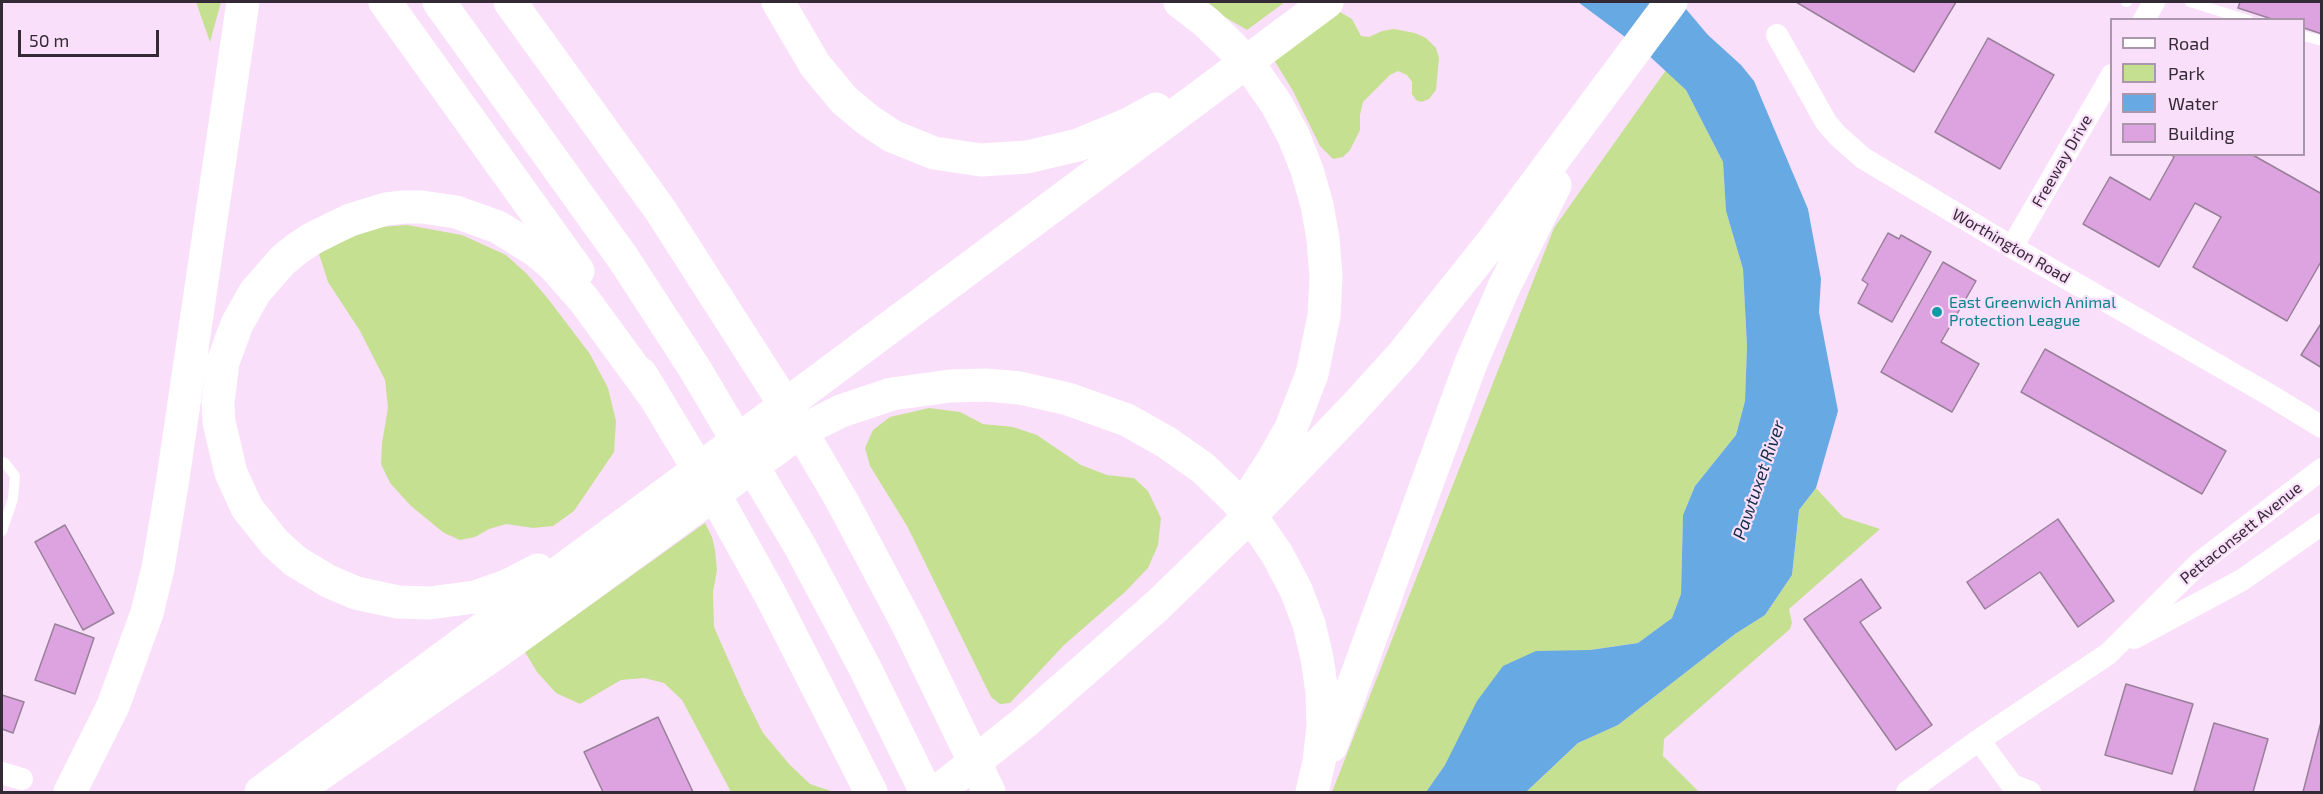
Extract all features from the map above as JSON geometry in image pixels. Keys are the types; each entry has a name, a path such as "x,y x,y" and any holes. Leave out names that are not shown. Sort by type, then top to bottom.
{"highway":[{"path":"70,792 113,706 147,613 158,568 243,2"},
{"path":"385,2 568,257 652,393 722,508 771,596 871,792"},
{"path":"439,2 610,240 695,369 795,538 865,668 926,792"},
{"path":"510,2 661,211 791,414 885,582 939,686 989,792"},
{"path":"778,2 815,65 844,100 892,136 920,148 949,156 997,160 1061,150 1129,124 1203,88"},
{"path":"1180,2 1206,22 1233,48 1272,98 1300,153 1312,187 1320,221 1326,259 1326,277 1324,316 1317,356 1271,481"},
{"path":"294,792 500,651 834,369 1203,88 1327,2"},
{"path":"937,792 1105,654 1201,564 1271,481 1359,402 1429,322 1493,242 1671,2"},
{"path":"1313,792 1487,325 1555,185 1608,88"},
{"path":"652,393 584,300 545,258 509,233 485,221 456,212 422,207 386,210 350,220 314,238 284,260 255,292 237,324 224,362 218,403 222,441 231,473 247,508 267,534 295,561 342,588 383,600 413,603 444,602 491,592 668,509 827,417 855,405 903,392 950,386 986,385 1035,391 1084,403 1127,420 1166,442 1203,468 1255,522 1287,572 1306,615 1321,675 1323,708 1320,753 1313,792"},
{"path":"261,792 668,509"}],"street":[{"path":"2145,18 2154,2"},
{"name":"Worthington Road","path":"1777,35 1826,122 1850,148 1878,169 2322,427"},
{"name":"Freeway Drive","path":"2012,247 2110,78"},
{"name":"Pettaconsett Avenue","path":"2112,650 2199,563 2322,469"},
{"name":"Pettaconsett Avenue","path":"1907,792 2112,650 2242,580 2322,524"},
{"path":"1979,740 2012,785 2030,792"}],"lane":[{"path":"2190,2 2209,5 2243,18"},
{"path":"2305,36 2322,41"},
{"path":"2,462 15,476 13,499 2,531"}],"green space":[{"path":"196,2 221,2 210,42"},
{"path":"1199,2 1285,2 1247,30"},
{"path":"1340,12 1352,19 1361,36 1369,37 1394,29 1415,33 1426,38 1436,48 1439,58 1436,90 1429,99 1421,102 1416,100 1412,94 1412,82 1407,75 1398,71 1390,75 1363,102 1360,130 1350,150 1343,157 1333,159 1320,146 1293,91 1274,60 1332,15"},
{"path":"1666,70 1686,90 1723,162 1726,211 1743,269 1747,346 1745,401 1736,435 1695,486 1683,515 1681,594 1672,618 1638,643 1590,650 1445,765 1426,792 1332,792 1554,228"},
{"path":"407,225 462,235 506,255 527,274 549,300 590,354 608,388 616,421 614,452 574,511 553,526 533,528 506,524 489,529 475,537 460,540 444,533 411,506 390,483 381,464 388,408 385,380 360,331 328,282 319,254 349,238 379,227"},
{"path":"929,408 960,412 983,424 1013,427 1037,435 1081,465 1107,475 1134,478 1148,491 1161,518 1158,545 1148,568 1125,592 1064,645 1010,703 1000,704 991,697 907,526 870,466 865,448 873,430 890,417"},
{"path":"1816,488 1843,517 1880,529 1789,609 1792,623 1790,629 1664,739 1663,756 1699,792 1526,792 1578,743 1618,725 1735,634 1765,615 1792,575 1799,510"},
{"path":"705,523 712,537 717,570 713,592 714,627 744,695 763,733 790,765 810,784 834,792 731,792 682,700 664,683 644,678 621,680 580,704 556,693 537,672 525,652"}],"water":[{"name":"Pawtuxet River","path":"1578,2 1680,2 1708,35 1741,65 1754,81 1808,209 1821,279 1819,312 1838,411 1816,488 1799,510 1792,575 1765,615 1735,634 1618,725 1578,743 1526,792 1426,792 1445,765 1477,701 1503,666 1536,651 1590,650 1638,643 1672,618 1681,594 1683,515 1695,486 1736,435 1745,401 1747,346 1743,269 1726,211 1723,162 1686,90 1644,51"}],"building":[{"path":"1796,2 1956,2 1914,72"},
{"path":"2240,2 2322,2 2322,34 2305,28 2305,18 2269,18 2238,8"},
{"path":"1988,38 2054,75 2000,169 1935,132"},
{"path":"2255,156 2322,194 2322,260 2287,321 2193,267 2221,217 2195,203 2159,267 2083,224 2110,177 2150,200 2174,157"},
{"path":"1888,233 1899,239 1901,235 1931,252 1892,322 1858,303 1868,284 1862,280"},
{"name":"East Greenwich Animal Protection League","path":"1943,262 1976,281 1941,342 1979,364 1952,412 1881,372"},
{"path":"2322,322 2322,368 2301,355"},
{"path":"2045,349 2226,451 2202,494 2021,392"},
{"path":"2058,519 2114,601 2078,627 2040,572 1985,609 1967,582"},
{"path":"65,525 114,613 83,630 35,542"},
{"path":"1861,579 1881,608 1860,622 1932,725 1896,750 1804,619"},
{"path":"55,624 94,638 75,694 35,680"},
{"path":"2126,684 2193,704 2172,774 2105,755"},
{"path":"2,695 24,702 13,733 2,729"},
{"path":"658,717 693,792 603,792 584,752"},
{"path":"2322,718 2322,792 2303,792"},
{"path":"2214,723 2268,739 2253,792 2194,791"}],"place":[{"name":"East Greenwich Animal Protection League","path":"1937,312"}]}
